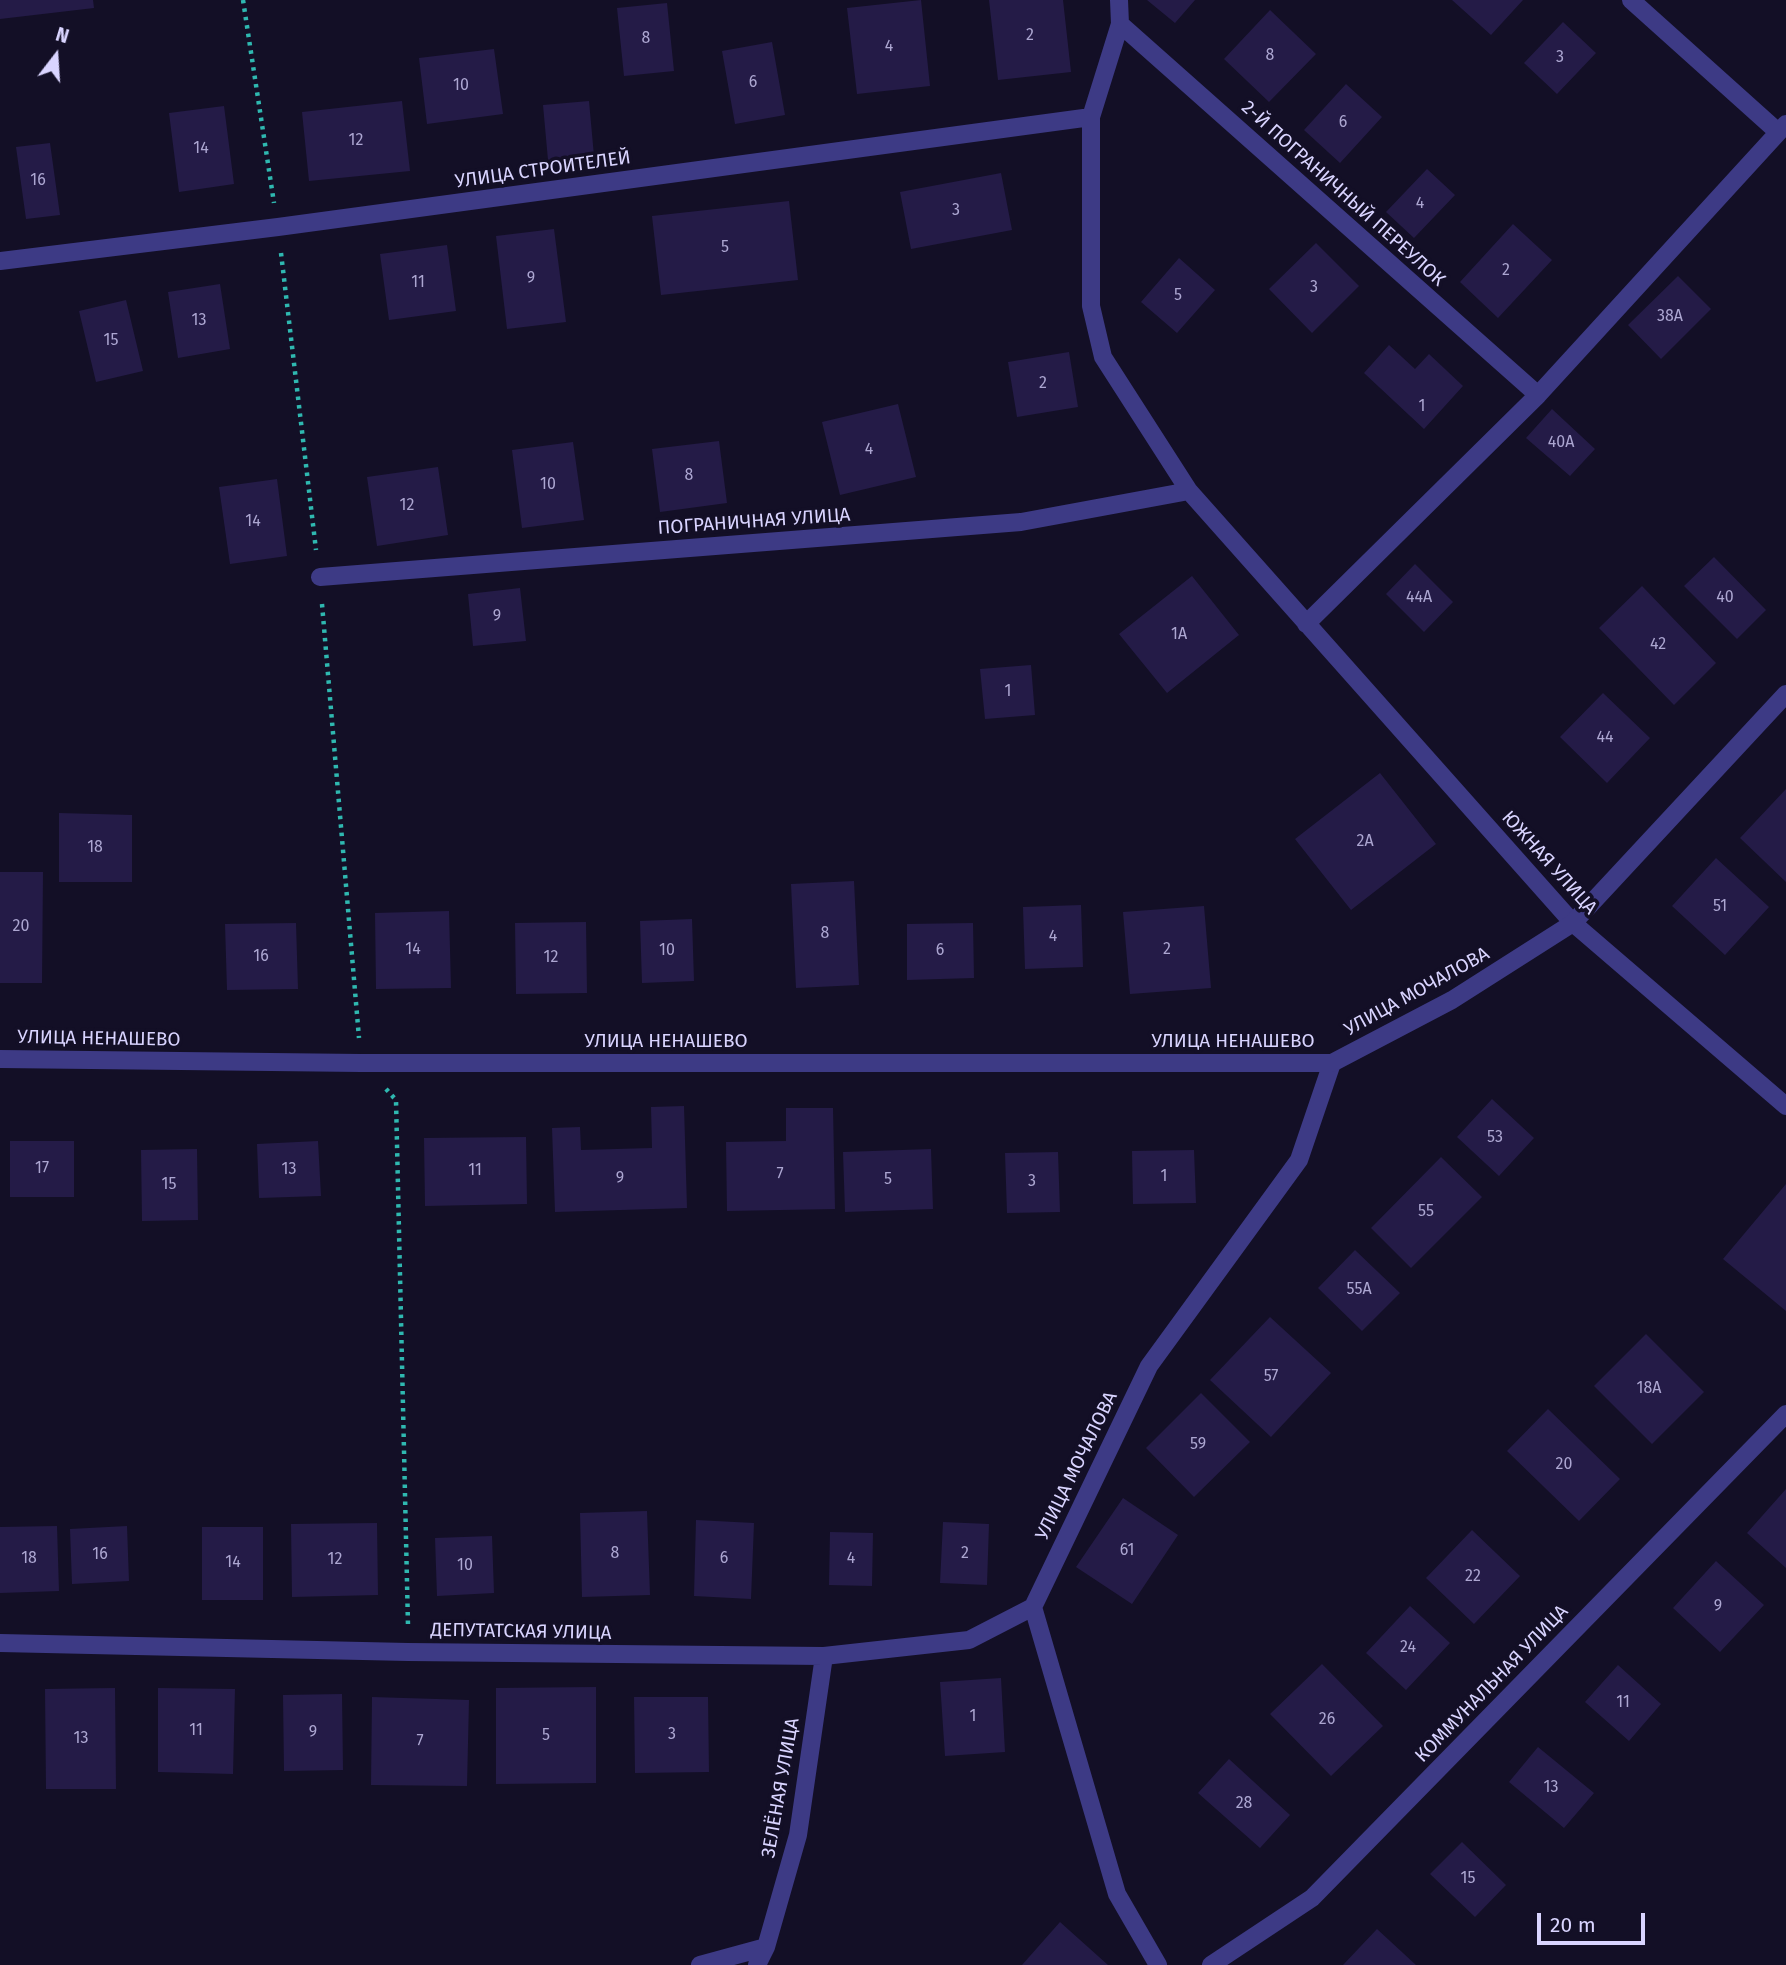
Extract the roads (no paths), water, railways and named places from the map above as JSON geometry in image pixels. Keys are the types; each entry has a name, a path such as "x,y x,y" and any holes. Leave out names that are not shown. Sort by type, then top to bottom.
{"street":[{"name":"ЮЖНАЯ УЛИЦА","path":"1119,0 1120,24 1091,117 1091,306 1103,357 1189,491 1573,923 1786,1106"},
{"path":"1306,624 1538,396 1782,128 1631,0"},
{"name":"2-Й ПОГРАНИЧНЫЙ ПЕРЕУЛОК","path":"1120,24 1538,396"},
{"name":"УЛИЦА СТРОИТЕЛЕЙ","path":"0,261 278,227 1091,117"},
{"name":"ПОГРАНИЧНАЯ УЛИЦА","path":"320,577 1021,522 1189,491"},
{"name":"УЛИЦА МОЧАЛОВА","path":"1033,1607 1149,1366 1299,1160 1332,1063 1452,1000 1573,923 1786,694"},
{"name":"УЛИЦА НЕНАШЕВО","path":"0,1059 361,1063 1332,1063"},
{"name":"КОММУНАЛЬНАЯ УЛИЦА","path":"1211,1965 1312,1898 1786,1414"},
{"path":"1033,1607 1117,1894 1158,1965"},
{"name":"ДЕПУТАТСКАЯ УЛИЦА","path":"0,1643 408,1652 824,1656 969,1640 1033,1607"},
{"name":"ЗЕЛЁНАЯ УЛИЦА","path":"757,1965 799,1835 824,1656"},
{"path":"700,1965 765,1947"}]}
